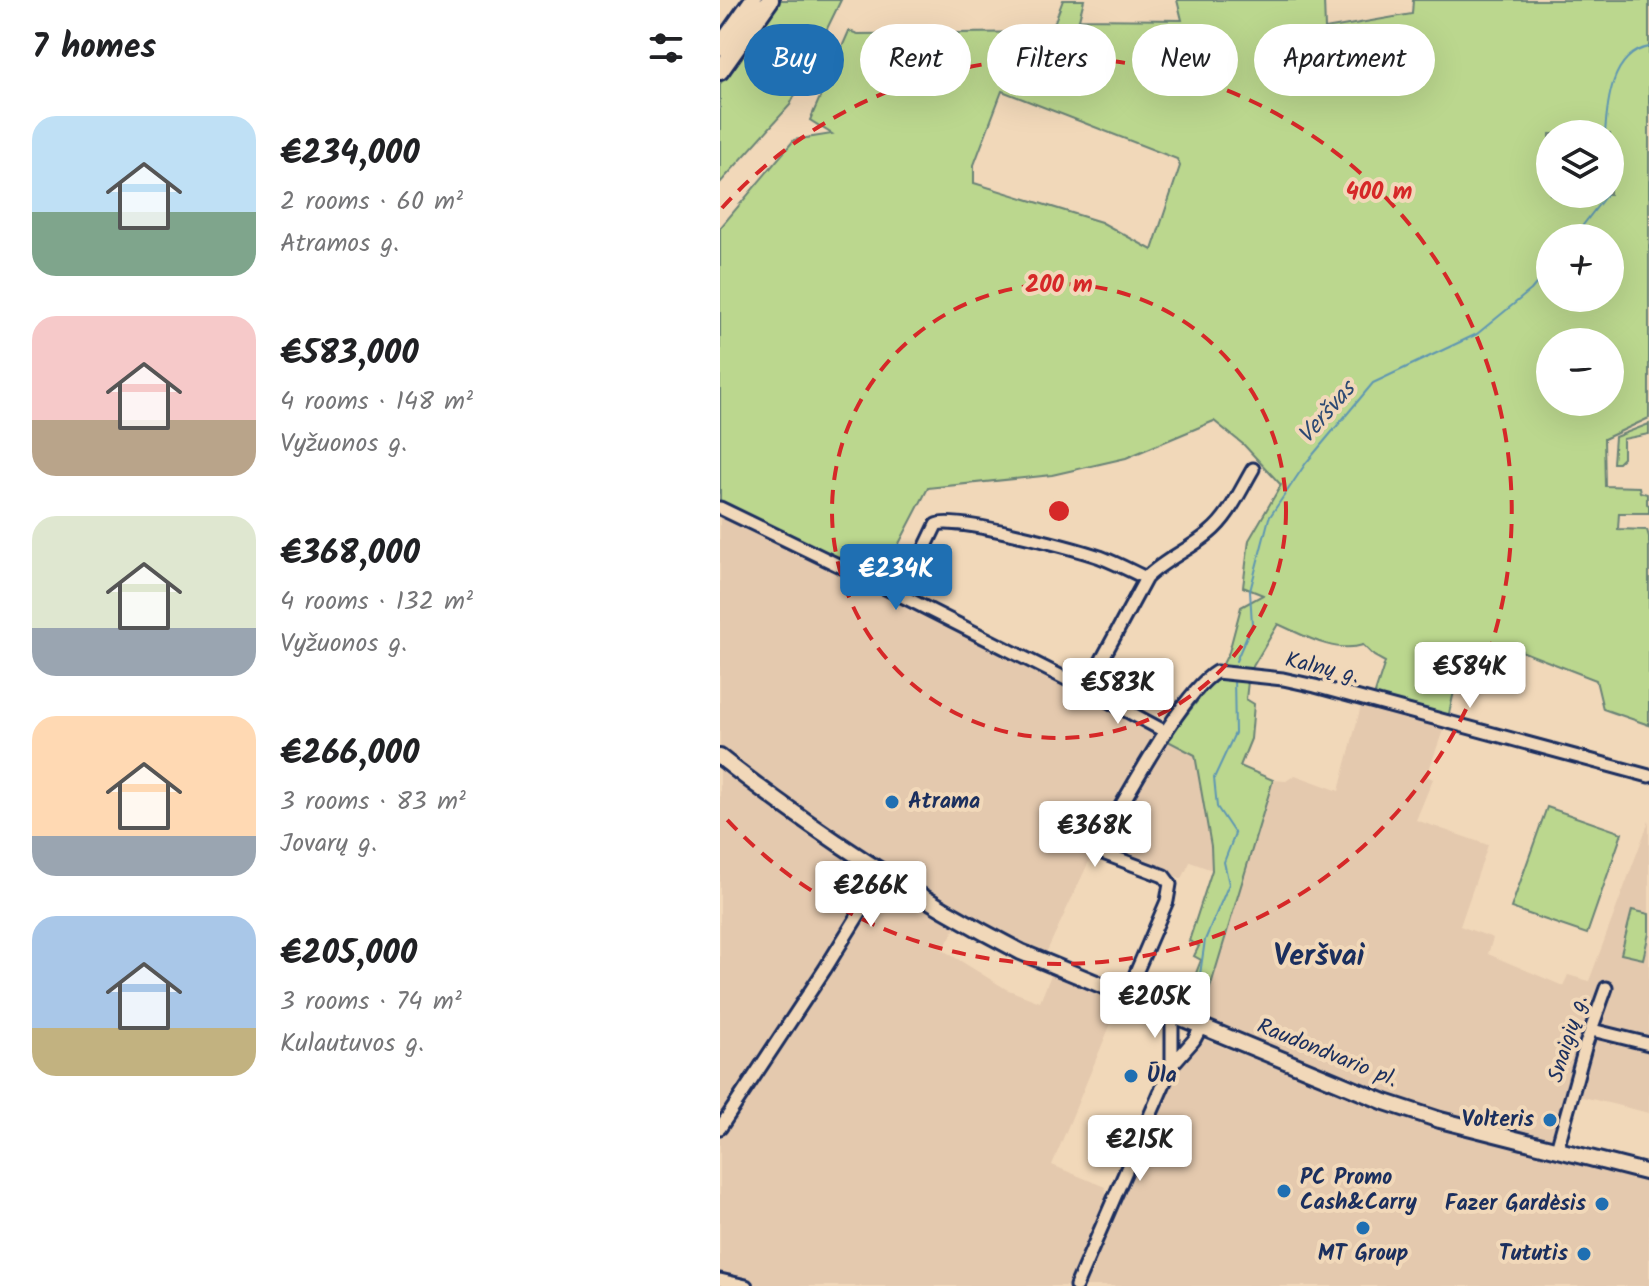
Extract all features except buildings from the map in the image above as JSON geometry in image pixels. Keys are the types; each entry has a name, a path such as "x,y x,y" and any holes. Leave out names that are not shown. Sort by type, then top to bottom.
{"highway":[{"path":"720,47 753,0"},
{"path":"720,71 770,0"}],"main road":[{"name":"Raudondvario pl.","path":"720,757 789,809 995,939 1385,1102 1440,1120 1649,1173"}],"street":[{"path":"1086,689 1146,578 1166,560 1209,533 1227,513 1253,469"},
{"path":"720,508 902,596 1166,732 1100,845 1103,853 1164,876 1170,884 1167,901 1126,996"},
{"path":"902,596 936,525 945,521 997,530 1100,557 1146,578"},
{"name":"Kalnų g.","path":"1166,732 1198,688 1216,672 1271,677 1649,776"},
{"path":"720,1128 885,872"},
{"name":"Snaigių g.","path":"1557,1149 1586,1044 1606,988"},
{"path":"1172,1015 1172,1065"},
{"path":"1076,1286 1172,1065 1201,1027"},
{"path":"1592,1030 1649,1044"},
{"path":"720,1280 746,1286"}],"shaded area":[{"path":"720,508 902,596 1195,754 1211,846 1212,870 1190,862 1182,879 1107,850 1092,855 1046,953 964,912 943,950 1006,989 1040,1002 1051,975 1116,1001 1112,1021 1052,1165 1105,1187 1107,1197 1072,1286 720,1286"},
{"path":"1361,706 1444,727 1427,776 1433,779 1416,820 1488,845 1460,926 1493,938 1488,954 1563,986 1568,975 1589,981 1649,821 1649,1113 1571,1094 1557,1141 1438,1111 1385,1094 1201,1018 1273,780 1286,781 1295,775 1339,791"},
{"path":"1203,1039 1416,1123 1649,1181 1649,1286 1083,1286 1174,1073 1196,1043"}],"green space":[{"path":"780,0 841,0 829,24 763,24"},
{"path":"1063,0 1084,0 1079,19 1182,20 1177,0 1324,0 1325,24 1254,24 1254,96 1435,96 1435,24 1354,24 1412,14 1413,0 1649,0 1649,418 1604,439 1605,486 1639,487 1640,492 1647,494 1649,505 1649,513 1619,513 1618,529 1647,530 1649,537 1649,725 1603,709 1596,680 1511,647 1463,652 1448,718 1374,696 1385,662 1363,645 1330,645 1278,624 1249,673 1246,699 1254,704 1251,739 1240,766 1273,780 1203,1011 1185,1002 1201,960 1194,956 1199,946 1189,941 1212,870 1211,846 1195,755 1166,740 1216,678 1229,652 1241,607 1263,595 1243,587 1249,540 1281,485 1244,445 1214,421 1126,458 1052,475 928,488 878,584 720,508 720,228 794,140 832,134 810,120 821,96 844,96 844,42 849,31 860,34 860,96 971,96 971,33 987,33 987,96 1000,96 974,165 974,183 1101,222 1152,250 1180,166 1177,159 1015,96 1116,96 1116,24 1054,24"},
{"path":"744,50 744,96 794,96 790,105 720,183 720,84"},
{"path":"1649,424 1649,434 1623,439 1623,458 1613,463 1615,437"},
{"path":"1547,807 1622,833 1587,934 1511,908"},
{"path":"1632,910 1649,914 1649,933 1643,959 1621,954"}],"waterway":[{"name":"Veršvas","path":"1606,120 1619,69 1636,51 1649,47"},
{"name":"Veršvas","path":"1584,224 1596,208"},
{"name":"Veršvas","path":"1236,661 1252,624 1250,591 1269,518 1306,463 1373,383 1477,334 1536,284"},
{"name":"Veršvas","path":"1196,1002 1205,940 1229,884 1224,862 1235,834 1217,807 1214,778 1235,733 1234,678"}],"place":[{"name":"Atrama","path":"892,802"},
{"name":"Ūla","path":"1131,1076"},
{"name":"Volteris","path":"1550,1120"},
{"name":"PC Promo Cash&Carry","path":"1284,1191"},
{"name":"Fazer Gardėsis","path":"1602,1204"},
{"name":"MT Group","path":"1363,1228"},
{"name":"Tututis","path":"1584,1254"}],"district":[{"name":"Veršvai","path":"1319,957"}]}
